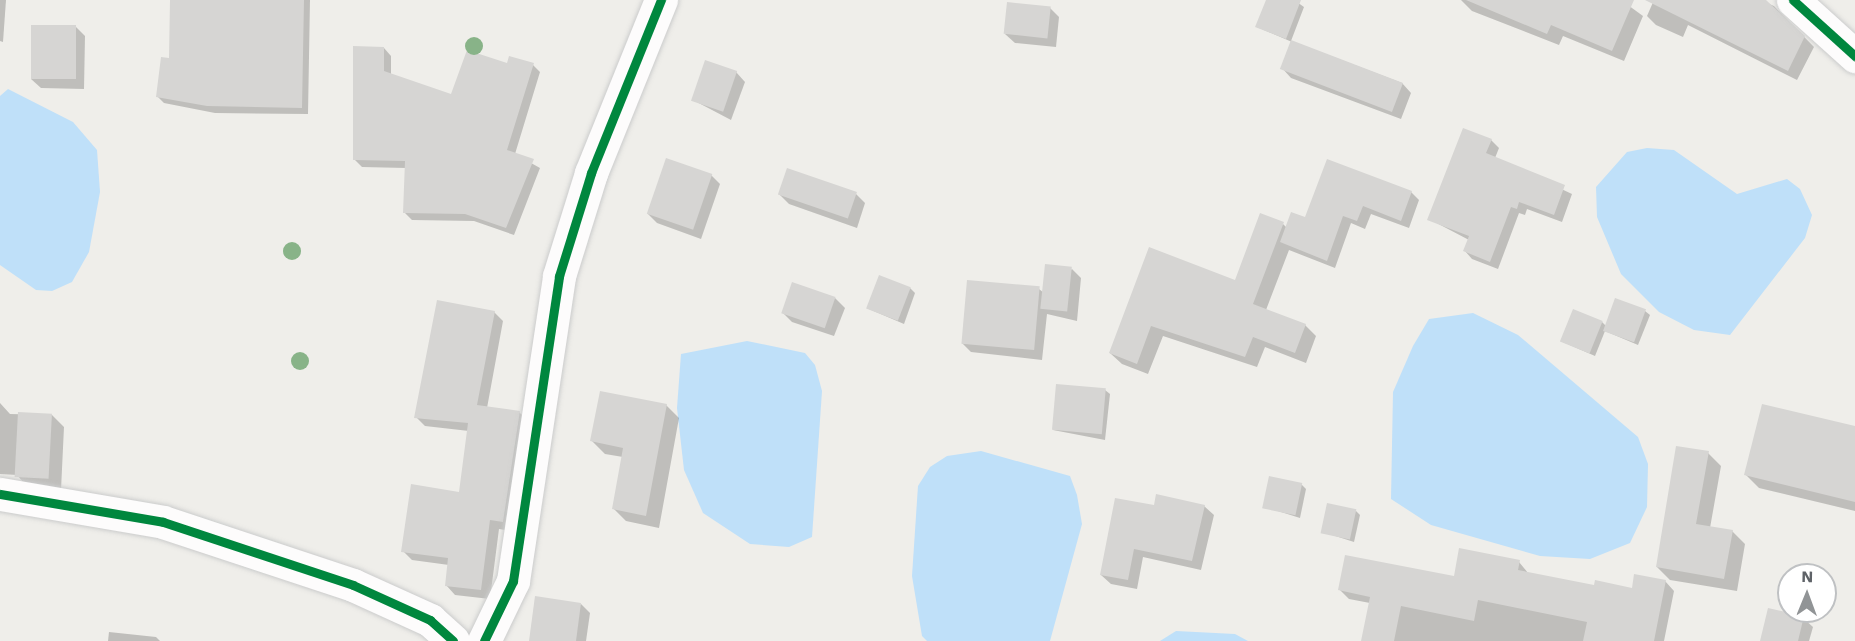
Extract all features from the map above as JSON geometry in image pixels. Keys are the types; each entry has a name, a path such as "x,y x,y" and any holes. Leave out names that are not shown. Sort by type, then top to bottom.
{"street":[{"path":"484,641 513,581 559,276 591,173 662,0"},
{"path":"1793,0 1855,56"},
{"path":"0,494 174,526 353,585 430,620 453,641"}],"water":[{"path":"8,89 73,122 97,150 100,192 89,252 72,282 52,291 36,290 0,265 0,96"},
{"path":"1647,148 1674,150 1737,194 1787,179 1800,189 1812,215 1805,238 1730,335 1694,330 1659,312 1621,274 1597,217 1596,187 1627,152"},
{"path":"1473,313 1518,335 1638,437 1648,464 1647,507 1630,543 1590,559 1540,556 1431,525 1391,499 1393,392 1413,346 1429,319"},
{"path":"747,341 805,353 815,365 822,391 812,537 789,547 750,544 703,513 684,470 677,408 681,354"},
{"path":"981,451 1070,476 1077,495 1082,524 1050,641 927,641 922,636 912,576 918,486 930,467 947,456"},
{"path":"1176,631 1235,634 1248,641 1160,641"}],"building":[{"path":"170,0 304,0 302,108 207,106 156,97 161,57 169,58"},
{"path":"1266,0 1301,0 1286,39 1255,27"},
{"path":"1466,0 1634,0 1612,51 1551,25 1547,34"},
{"path":"1645,0 1766,0 1805,36 1788,71"},
{"path":"1007,2 1051,7 1047,38 1004,34"},
{"path":"31,25 76,25 76,79 31,79"},
{"path":"1291,40 1403,83 1392,112 1280,69"},
{"path":"353,46 384,47 384,71 451,94 467,50 507,63 509,56 534,63 507,150 534,159 506,228 465,214 403,213 405,161 353,160"},
{"path":"705,60 737,71 723,112 691,101"},
{"path":"1463,128 1492,139 1486,153 1565,185 1554,215 1519,202 1517,209 1511,207 1490,262 1463,251 1469,236 1427,220"},
{"path":"666,158 712,174 693,230 647,214"},
{"path":"1327,159 1412,191 1401,221 1363,206 1357,221 1343,216 1327,261 1280,242 1291,212 1305,217"},
{"path":"787,168 857,192 848,219 778,194"},
{"path":"1260,213 1284,222 1253,304 1306,324 1295,353 1253,337 1245,357 1151,326 1137,364 1109,353 1149,247 1235,280"},
{"path":"1045,264 1072,267 1067,312 1040,309"},
{"path":"879,275 911,287 898,321 866,309"},
{"path":"967,280 1040,286 1034,350 961,344"},
{"path":"792,282 835,297 825,328 781,313"},
{"path":"1615,298 1646,309 1634,342 1603,331"},
{"path":"437,300 495,311 477,405 520,411 503,522 490,520 481,590 445,586 448,558 401,552 411,484 459,492 468,423 414,418"},
{"path":"1573,309 1603,321 1590,353 1560,341"},
{"path":"1056,384 1106,388 1102,434 1052,430"},
{"path":"600,391 667,404 646,516 612,509 623,448 590,441"},
{"path":"1762,404 1855,426 1855,502 1744,475"},
{"path":"18,412 52,414 49,479 15,477"},
{"path":"1676,446 1709,451 1696,524 1733,530 1724,579 1656,567"},
{"path":"1269,476 1302,483 1295,515 1262,508"},
{"path":"1156,494 1205,505 1192,561 1134,549 1128,580 1100,575 1115,498 1154,505"},
{"path":"1327,503 1356,509 1350,540 1321,533"},
{"path":"1459,548 1520,560 1518,570 1594,585 1595,580 1632,588 1634,574 1666,580 1654,641 1583,641 1587,622 1478,600 1474,621 1401,606 1394,641 1361,641 1370,597 1338,590 1345,555 1454,576"},
{"path":"535,596 581,603 576,641 529,641"},
{"path":"1768,608 1777,610 1777,623 1802,623 1798,641 1760,641"}],"cycle path":[{"path":"484,641 513,581 559,276 591,173 661,0"},
{"path":"1793,0 1855,56"},
{"path":"0,494 163,522 353,585 430,620 453,641"}]}
